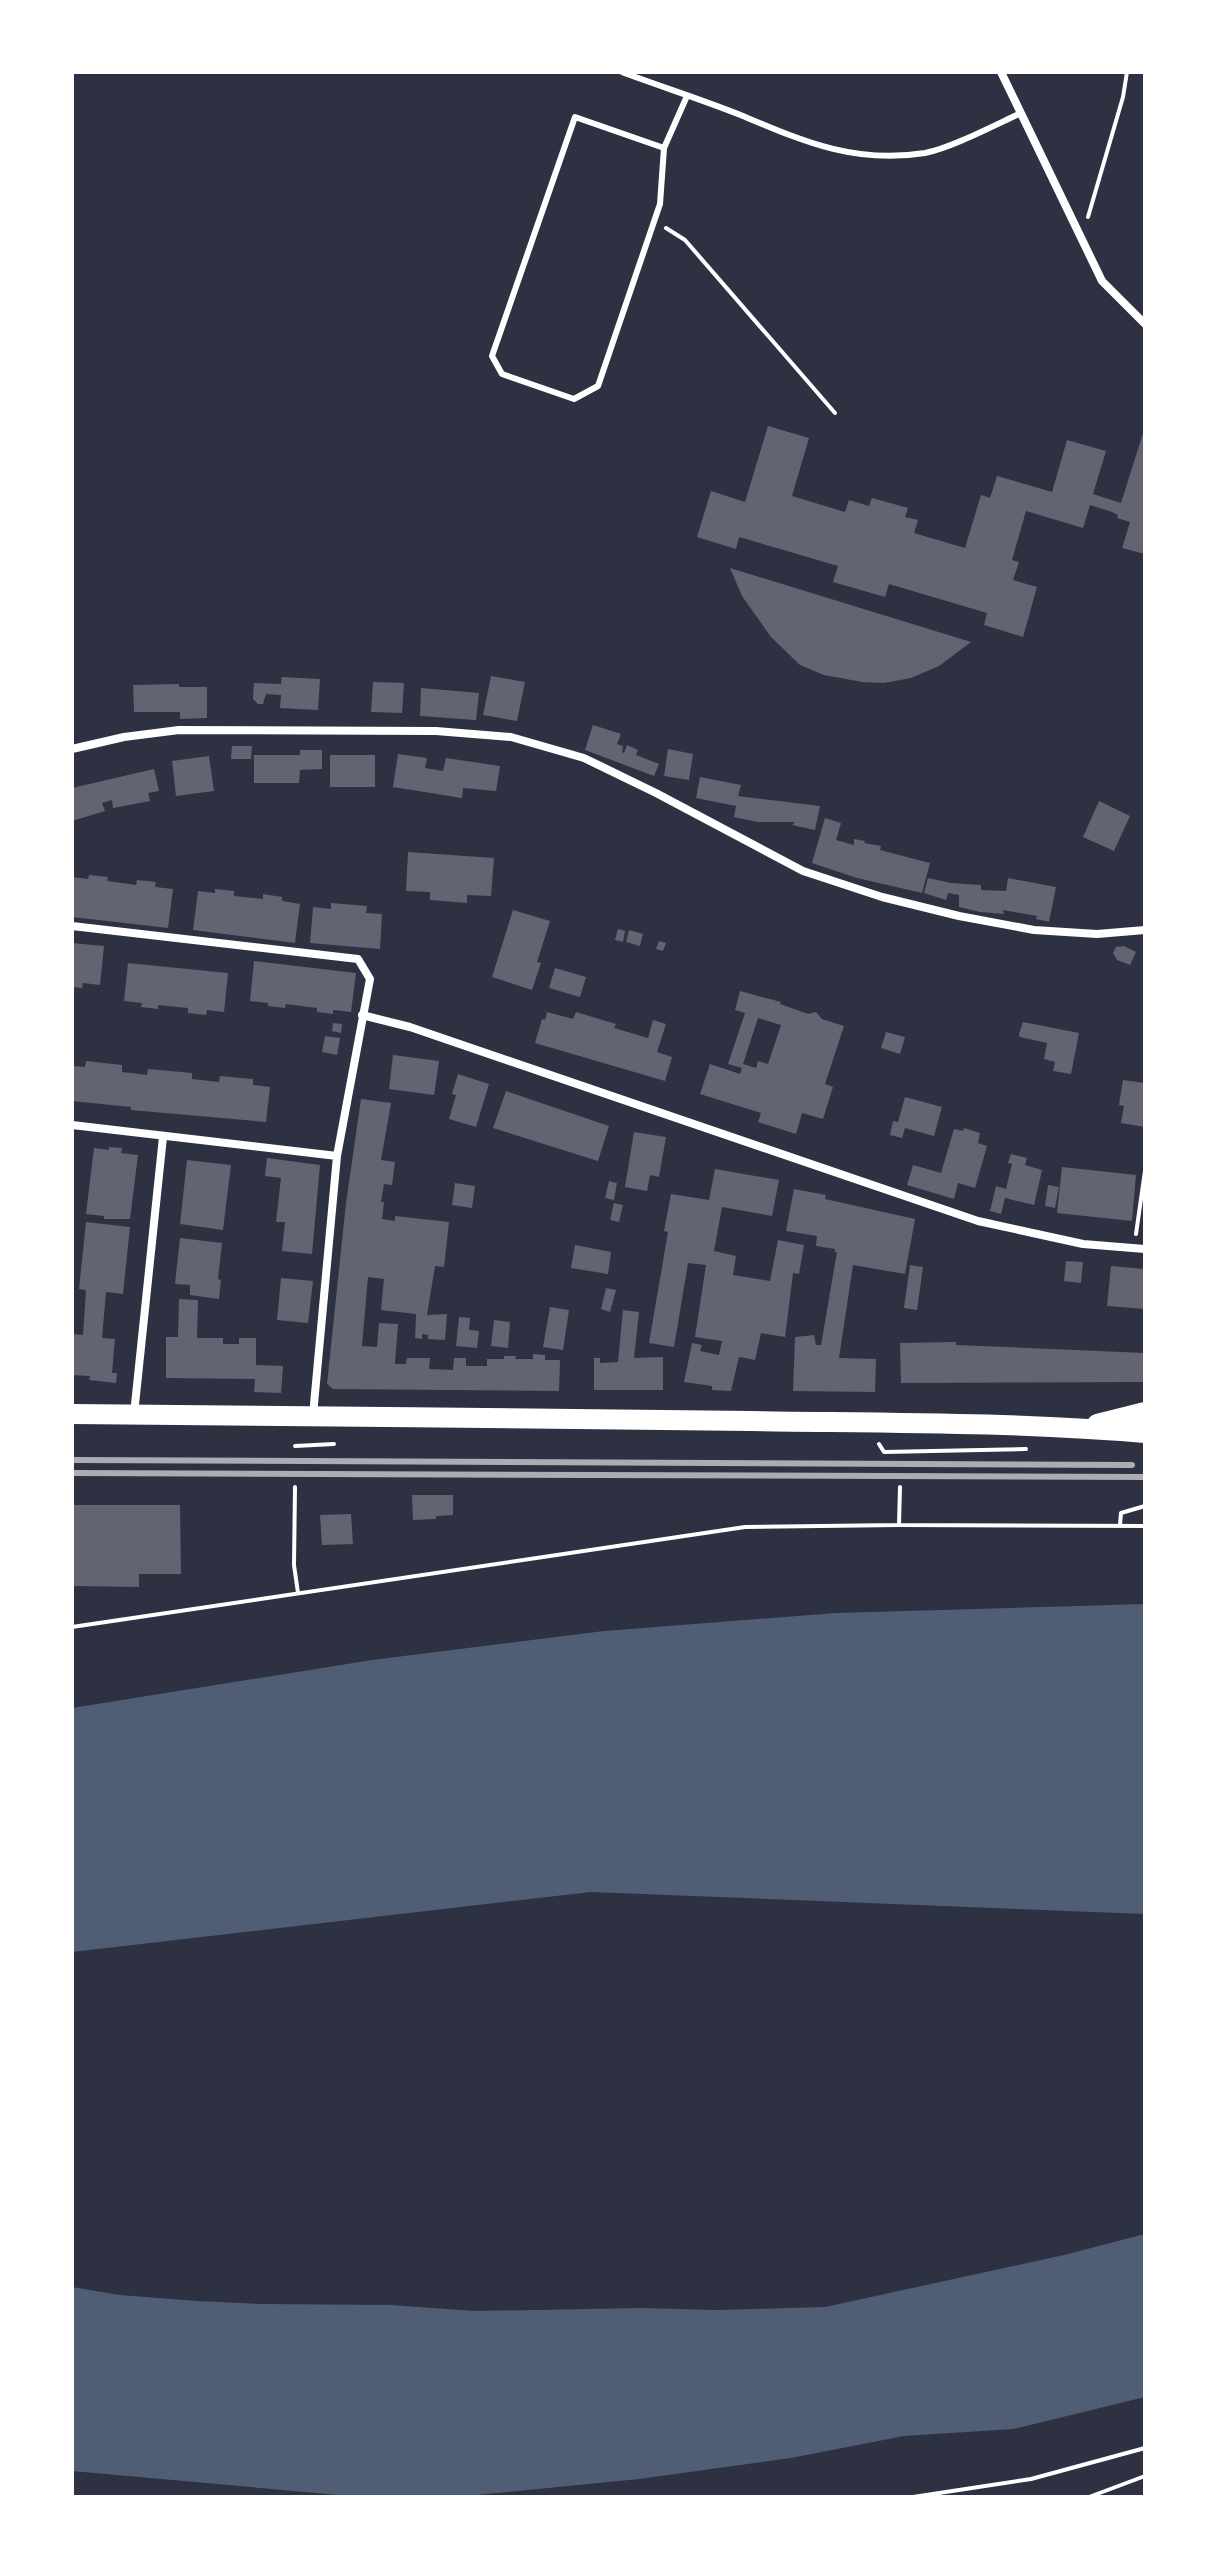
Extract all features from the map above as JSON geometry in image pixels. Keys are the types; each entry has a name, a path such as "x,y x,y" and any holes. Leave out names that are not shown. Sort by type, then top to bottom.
{"main road":[{"path":"1082,1428 1145,1412"},
{"path":"72,1414 1082,1428 1145,1433"}],"street":[{"path":"1001,72 1102,281 1145,324"},
{"path":"72,749 124,737 179,730 436,731 511,737 584,758 803,871 882,897 1034,930 1097,934 1145,930"},
{"path":"72,926 358,959 370,979 337,1156 313,1415"},
{"path":"362,1015 410,1027 978,1221 1083,1244 1145,1249"},
{"path":"72,1125 337,1156"},
{"path":"134,1415 163,1137"}],"lane":[{"path":"622,72 818,146 867,157 927,153 1021,113"},
{"path":"664,148 575,117 492,356 502,374 574,399 598,386 660,204 664,148 687,96"}],"path":[{"path":"1082,239 1123,97 1127,72"},
{"path":"654,221 685,240 835,413"},
{"path":"1134,1248 1145,1171"},
{"path":"295,1446 334,1444"},
{"path":"884,1452 1038,1449"},
{"path":"295,1487 294,1565 298,1593"},
{"path":"899,1525 900,1487"},
{"path":"1120,1526 1121,1513 1145,1506"},
{"path":"72,1627 745,1527 1145,1526"},
{"path":"913,2497 1031,2479 1145,2448"},
{"path":"1089,2497 1145,2476"}],"water":[{"path":"1145,1604 1145,1914 591,1892 72,1952 72,1708 372,1660 604,1631 836,1613"},
{"path":"1145,2234 1145,2397 1014,2429 904,2436 791,2458 639,2479 456,2497 360,2497 72,2471 72,2287 120,2295 197,2301 391,2305 475,2311 825,2307 1064,2255"}],"building":[{"path":"768,426 809,438 792,496 845,512 849,500 869,506 872,498 908,508 905,517 918,520 914,533 965,548 981,495 990,498 997,476 1052,492 1067,440 1106,451 1093,494 1121,503 1145,427 1145,554 1122,548 1130,522 1117,518 1118,515 1112,512 1090,505 1083,528 1026,511 1012,560 1019,562 1013,580 1037,587 1023,637 984,625 987,613 889,584 885,597 833,582 838,566 739,537 736,549 697,537 711,491 745,502"},
{"path":"730,568 971,642 939,666 911,678 884,683 824,675 800,665 771,637 742,596"},
{"path":"491,676 525,682 517,721 483,715"},
{"path":"282,677 320,679 318,710 280,708 281,695 266,694 263,704 253,699 254,683 281,684"},
{"path":"373,682 404,683 402,713 371,712"},
{"path":"179,684 179,687 207,687 207,718 180,719 180,712 134,712 133,685"},
{"path":"421,688 479,693 476,720 420,716"},
{"path":"593,725 621,734 617,744 623,746 622,752 627,745 638,750 636,755 659,764 654,776 585,750"},
{"path":"232,746 252,746 251,759 231,759"},
{"path":"668,749 693,754 689,780 664,776"},
{"path":"300,750 322,750 322,769 300,770 299,783 254,783 254,755 300,755"},
{"path":"398,754 427,758 425,768 443,771 446,758 500,766 496,791 463,788 462,798 393,787"},
{"path":"330,755 375,755 375,787 330,787"},
{"path":"209,756 214,791 176,796 172,761"},
{"path":"154,769 159,791 148,793 150,801 113,808 112,800 102,803 105,811 72,821 72,788"},
{"path":"700,777 741,785 738,796 820,806 815,830 792,825 795,822 758,822 734,817 736,806 696,798"},
{"path":"1099,801 1130,816 1114,851 1083,837"},
{"path":"825,818 841,823 836,840 854,845 854,839 865,841 881,846 880,850 930,863 922,893 857,878 812,863"},
{"path":"408,852 494,858 491,896 467,895 467,903 430,900 430,892 406,891"},
{"path":"89,875 136,885 137,880 156,882 155,887 173,889 168,928 72,917 72,877 88,879"},
{"path":"928,878 981,885 981,890 1006,891 1008,878 1056,887 1049,922 1036,919 1037,916 1003,910 1004,914 959,907 959,895 948,893 946,900 924,893"},
{"path":"215,889 234,891 234,896 263,899 263,894 282,897 282,901 300,904 295,943 193,930 198,891 215,893"},
{"path":"331,903 367,906 366,913 382,914 380,949 310,943 313,907 331,909"},
{"path":"513,910 550,921 532,990 492,977"},
{"path":"618,929 625,931 623,942 615,940"},
{"path":"629,930 643,934 640,946 626,942"},
{"path":"659,941 666,943 663,951 656,949"},
{"path":"72,943 104,946 100,985 83,983 82,988 72,987"},
{"path":"1124,946 1136,952 1130,965 1117,960 1113,953 1116,947"},
{"path":"254,961 356,973 351,1012 333,1010 333,1014 317,1012 317,1008 286,1004 285,1008 250,1001"},
{"path":"128,963 228,973 224,1012 207,1010 206,1015 188,1013 188,1008 158,1005 158,1009 124,1001"},
{"path":"555,968 586,977 580,997 549,988"},
{"path":"740,991 781,1002 808,1014 816,1012 822,1019 844,1026 825,1084 833,1087 823,1119 802,1113 796,1134 758,1122 761,1113 700,1094 710,1064 740,1074 742,1068 728,1064 745,1013 735,1010","holes":["758,1018 781,1025 768,1064 758,1061 756,1068 743,1064"]},
{"path":"547,1012 573,1019 576,1012 648,1038 653,1020 666,1024 657,1052 672,1057 665,1081 535,1043"},
{"path":"1023,1022 1079,1033 1071,1074 1053,1071 1055,1062 1044,1059 1047,1043 1020,1037"},
{"path":"333,1023 342,1024 341,1033 332,1031"},
{"path":"886,1032 905,1037 900,1054 881,1048"},
{"path":"325,1036 340,1038 337,1055 322,1052"},
{"path":"393,1055 439,1061 434,1095 389,1089"},
{"path":"86,1061 122,1065 122,1072 147,1075 148,1069 192,1073 192,1079 219,1082 220,1076 253,1079 253,1085 270,1087 266,1122 131,1110 131,1107 72,1101 72,1066 85,1067"},
{"path":"458,1074 489,1084 476,1127 449,1119"},
{"path":"1123,1080 1145,1083 1145,1127 1121,1123 1124,1106 1119,1105"},
{"path":"506,1091 609,1126 598,1161 493,1128"},
{"path":"905,1097 942,1107 934,1136 905,1128 902,1138 890,1135 893,1121 898,1122"},
{"path":"361,1099 391,1103 381,1160 395,1162 392,1185 384,1184 382,1219 395,1221 395,1216 449,1222 444,1267 435,1266 427,1315 447,1314 445,1340 428,1339 428,1335 422,1334 422,1339 415,1338 416,1314 381,1310 384,1279 368,1277 362,1346 377,1347 379,1323 398,1324 395,1364 406,1364 407,1358 430,1358 429,1369 453,1370 454,1358 466,1358 466,1366 487,1366 487,1359 516,1356 515,1359 533,1359 533,1354 545,1355 545,1360 560,1360 559,1391 333,1389 327,1384 346,1203"},
{"path":"964,1128 980,1133 978,1143 987,1146 975,1188 958,1183 954,1199 907,1185 913,1165 941,1173 954,1129 963,1131"},
{"path":"634,1132 666,1137 659,1177 650,1175 647,1191 625,1187"},
{"path":"109,1147 122,1148 121,1153 138,1155 130,1219 104,1219 104,1216 86,1214 94,1148 109,1150"},
{"path":"1011,1154 1027,1158 1025,1165 1042,1170 1034,1205 1005,1198 1001,1214 990,1211 996,1186 1006,1189 1012,1164 1008,1163"},
{"path":"267,1158 320,1165 312,1254 282,1251 285,1222 276,1222 281,1178 265,1176"},
{"path":"187,1160 231,1165 223,1230 180,1224"},
{"path":"1062,1167 1136,1175 1132,1221 1057,1213"},
{"path":"715,1169 779,1180 772,1216 722,1207 714,1251 736,1256 733,1275 770,1281 778,1240 804,1245 799,1274 793,1273 785,1337 761,1333 755,1360 739,1357 731,1391 712,1390 712,1386 684,1382 692,1343 702,1345 700,1351 719,1355 722,1341 695,1337 706,1265 688,1263 674,1347 649,1343 668,1232 664,1231 671,1194 709,1200"},
{"path":"609,1181 617,1183 614,1200 605,1198"},
{"path":"455,1183 475,1186 472,1208 452,1205"},
{"path":"1048,1185 1059,1187 1055,1208 1045,1206"},
{"path":"794,1189 915,1219 905,1274 853,1265 839,1358 876,1359 875,1392 793,1391 795,1337 814,1335 816,1345 821,1345 837,1252 816,1246 817,1236 786,1231"},
{"path":"614,1203 623,1205 619,1222 610,1220"},
{"path":"86,1222 130,1227 123,1294 106,1292 102,1338 115,1339 112,1373 117,1373 116,1383 72,1375 72,1334 83,1335 86,1290 79,1289"},
{"path":"180,1238 222,1243 219,1299 190,1295 190,1285 175,1284"},
{"path":"575,1245 611,1252 608,1274 571,1268"},
{"path":"1066,1261 1083,1262 1081,1283 1064,1281"},
{"path":"910,1265 923,1267 917,1310 904,1308"},
{"path":"1111,1266 1145,1269 1145,1309 1107,1306"},
{"path":"281,1278 313,1281 308,1323 277,1320"},
{"path":"606,1288 616,1290 610,1312 601,1309"},
{"path":"179,1299 198,1300 197,1338 223,1338 223,1344 239,1344 239,1338 256,1338 256,1365 283,1366 281,1393 254,1392 255,1379 166,1378 166,1337 178,1337"},
{"path":"550,1307 569,1310 563,1350 543,1347"},
{"path":"623,1310 639,1312 634,1358 663,1357 663,1390 594,1390 594,1358 600,1358 600,1363 618,1362"},
{"path":"459,1317 470,1318 469,1330 479,1331 477,1348 456,1346"},
{"path":"494,1320 510,1322 508,1348 491,1346"},
{"path":"956,1342 956,1345 1145,1353 1145,1382 901,1383 900,1343"},
{"path":"412,1495 453,1495 453,1515 413,1520"},
{"path":"72,1505 180,1505 181,1574 139,1574 139,1587 72,1586"},
{"path":"351,1514 353,1544 322,1545 320,1515"}],"railway":[{"path":"72,1460 1132,1465"},
{"path":"72,1473 1145,1477"}]}
